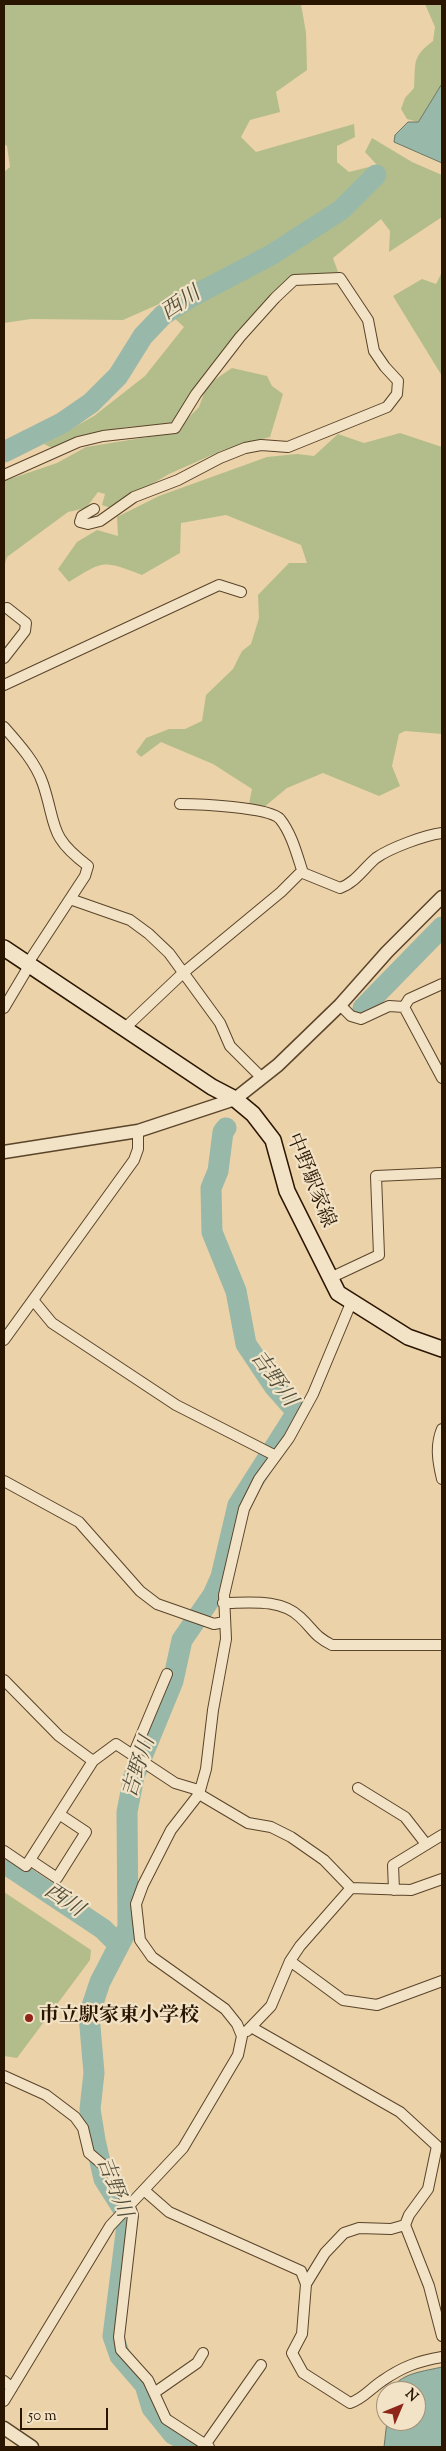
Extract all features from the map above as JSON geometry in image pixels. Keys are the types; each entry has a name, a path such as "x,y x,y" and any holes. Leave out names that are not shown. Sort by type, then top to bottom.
{"main road":[{"name":"中野駅家線","path":"4,948 126,1027 212,1087 235,1099 253,1114 274,1140 287,1191 338,1293 351,1303 408,1337 442,1349"}],"street":[{"path":"4,475 78,442 103,436 175,428 196,394 240,337 294,280 340,278 368,320 374,351 398,381 396,394 387,407 288,447 261,445 245,448 220,458 178,480 134,497 100,521 88,524 80,522 82,516 94,509"},
{"path":"4,685 219,585 241,592"},
{"path":"4,658 25,631 26,623 7,608"},
{"path":"4,727 20,746 43,783 58,838 74,856 88,866 86,876 28,963 26,971 4,1008"},
{"path":"180,804 209,804 253,810 278,817 288,831 303,873 340,888 348,885 378,856 431,834 442,833"},
{"path":"126,1027 183,973 303,873"},
{"path":"4,1152 138,1131 235,1099 262,1078 340,1005 387,952 442,898"},
{"path":"70,899 130,920 149,934 169,953 220,1023 230,1046 262,1078"},
{"path":"404,1007 409,1000 442,984"},
{"path":"340,1005 351,1016 361,1019 389,1006 404,1007"},
{"path":"404,1007 442,1078"},
{"path":"4,1340 134,1160 138,1149 138,1131"},
{"path":"330,1278 379,1255 376,1176 442,1173"},
{"path":"33,1300 52,1323 176,1405 273,1454"},
{"path":"242,2036 237,2024 225,2009 152,1957 140,1940 136,1904 143,1885 171,1830 199,1794 206,1769 213,1710 226,1640 223,1604 244,1509 273,1454 289,1438 313,1394 351,1303"},
{"path":"442,1429 439,1436 437,1458 442,1479"},
{"path":"4,1481 79,1522 140,1592 157,1604 214,1624 224,1622"},
{"path":"223,1604 264,1602 283,1607 298,1615 318,1638 332,1644 442,1645"},
{"path":"133,1755 167,1674"},
{"path":"4,1680 59,1736 93,1760"},
{"path":"4,1851 26,1866 93,1760 116,1744 175,1783 195,1789 199,1794 248,1823 271,1827 291,1837 324,1860 351,1888 411,1890 442,1879"},
{"path":"358,1788 405,1817 426,1844"},
{"path":"30,1860 57,1878 86,1832 59,1814"},
{"path":"394,1890 393,1865 442,1835"},
{"path":"4,2402 8,2385 110,2226 145,2191 183,2148 238,2055 242,2036 272,2006 290,1961 300,1946 351,1888"},
{"path":"290,1961 343,2000 377,2006 442,1981"},
{"path":"251,2027 400,2112 437,2146 428,2189 409,2215 405,2224 429,2286 442,2336"},
{"path":"4,2076 46,2095 65,2108 83,2128 89,2153 109,2170 130,2206 133,2215 119,2337 121,2350 148,2380 166,2419 207,2446 261,2366"},
{"path":"145,2191 169,2212 300,2271 306,2284"},
{"path":"405,2224 391,2229 359,2228 344,2233 325,2253 306,2284 302,2334 292,2353 302,2373 350,2403 358,2400 381,2381 417,2361 442,2357"},
{"path":"154,2393 197,2362 203,2353"},
{"path":"4,2428 32,2447"}],"green space":[{"path":"4,4 301,4 306,33 307,70 276,92 280,112 250,120 241,137 256,152 354,124 355,137 337,146 337,162 349,172 377,165 365,152 372,138 412,162 442,175 442,217 389,252 390,231 381,219 333,258 338,272 293,277 273,292 235,337 171,425 127,427 89,435 56,450 44,444 94,416 145,376 184,327 159,304 123,320 31,319 4,323 4,172 10,167 7,146 4,144"},
{"path":"425,4 442,4 442,84 418,122 407,119 401,109 405,98 414,88 415,67 418,57 433,41 435,27"},
{"path":"442,272 442,376 393,296 422,279 436,284"},
{"path":"232,368 267,376 272,386 283,394 270,437 223,450 169,474 111,508 102,505 105,494 98,492 86,508 68,512 7,557 4,567 4,481 57,463 86,447 173,433 199,407 207,385"},
{"path":"400,433 442,447 442,734 405,731 399,734 392,766 400,786 379,796 323,773 287,788 263,808 249,804 252,789 213,764 161,742 141,757 136,752 146,738 169,729 185,729 202,721 206,695 233,669 242,651 251,644 259,618 258,595 289,563 307,563 301,545 226,515 181,523 180,553 142,575 119,567 104,565 97,566 69,582 58,569 77,542 97,530 118,536 117,517 159,496 267,457 297,454 314,456 338,434 364,443"},
{"name":"市立駅家東小学校","path":"4,1892 91,1950 90,1960 17,2058 4,2056"}],"shaded area":[{"path":"442,84 442,163 394,142 395,135 408,122 418,122"},
{"path":"442,2367 442,2447 384,2447 386,2431 426,2431 426,2381 399,2381 413,2374"}],"waterway":[{"name":"西川","path":"4,452 62,423 91,403 118,376 143,336 163,315 191,297 271,255 341,210 376,175"},
{"name":"吉野川","path":"363,1008 442,927"},
{"name":"吉野川","path":"197,2447 173,2434 152,2408 145,2385 120,2356 113,2336 128,2217 104,2179 95,2140 90,2109 94,2073 89,2015 100,1982 128,1928 127,1812 134,1776 173,1681 182,1640 213,1595 221,1577 238,1505 297,1412 274,1386 246,1344 236,1291 212,1232 211,1188 218,1171 223,1132 226,1128"},
{"name":"西川","path":"4,1863 103,1929 119,1945"}],"place":[{"name":"市立駅家東小学校","path":"29,2018"}]}
